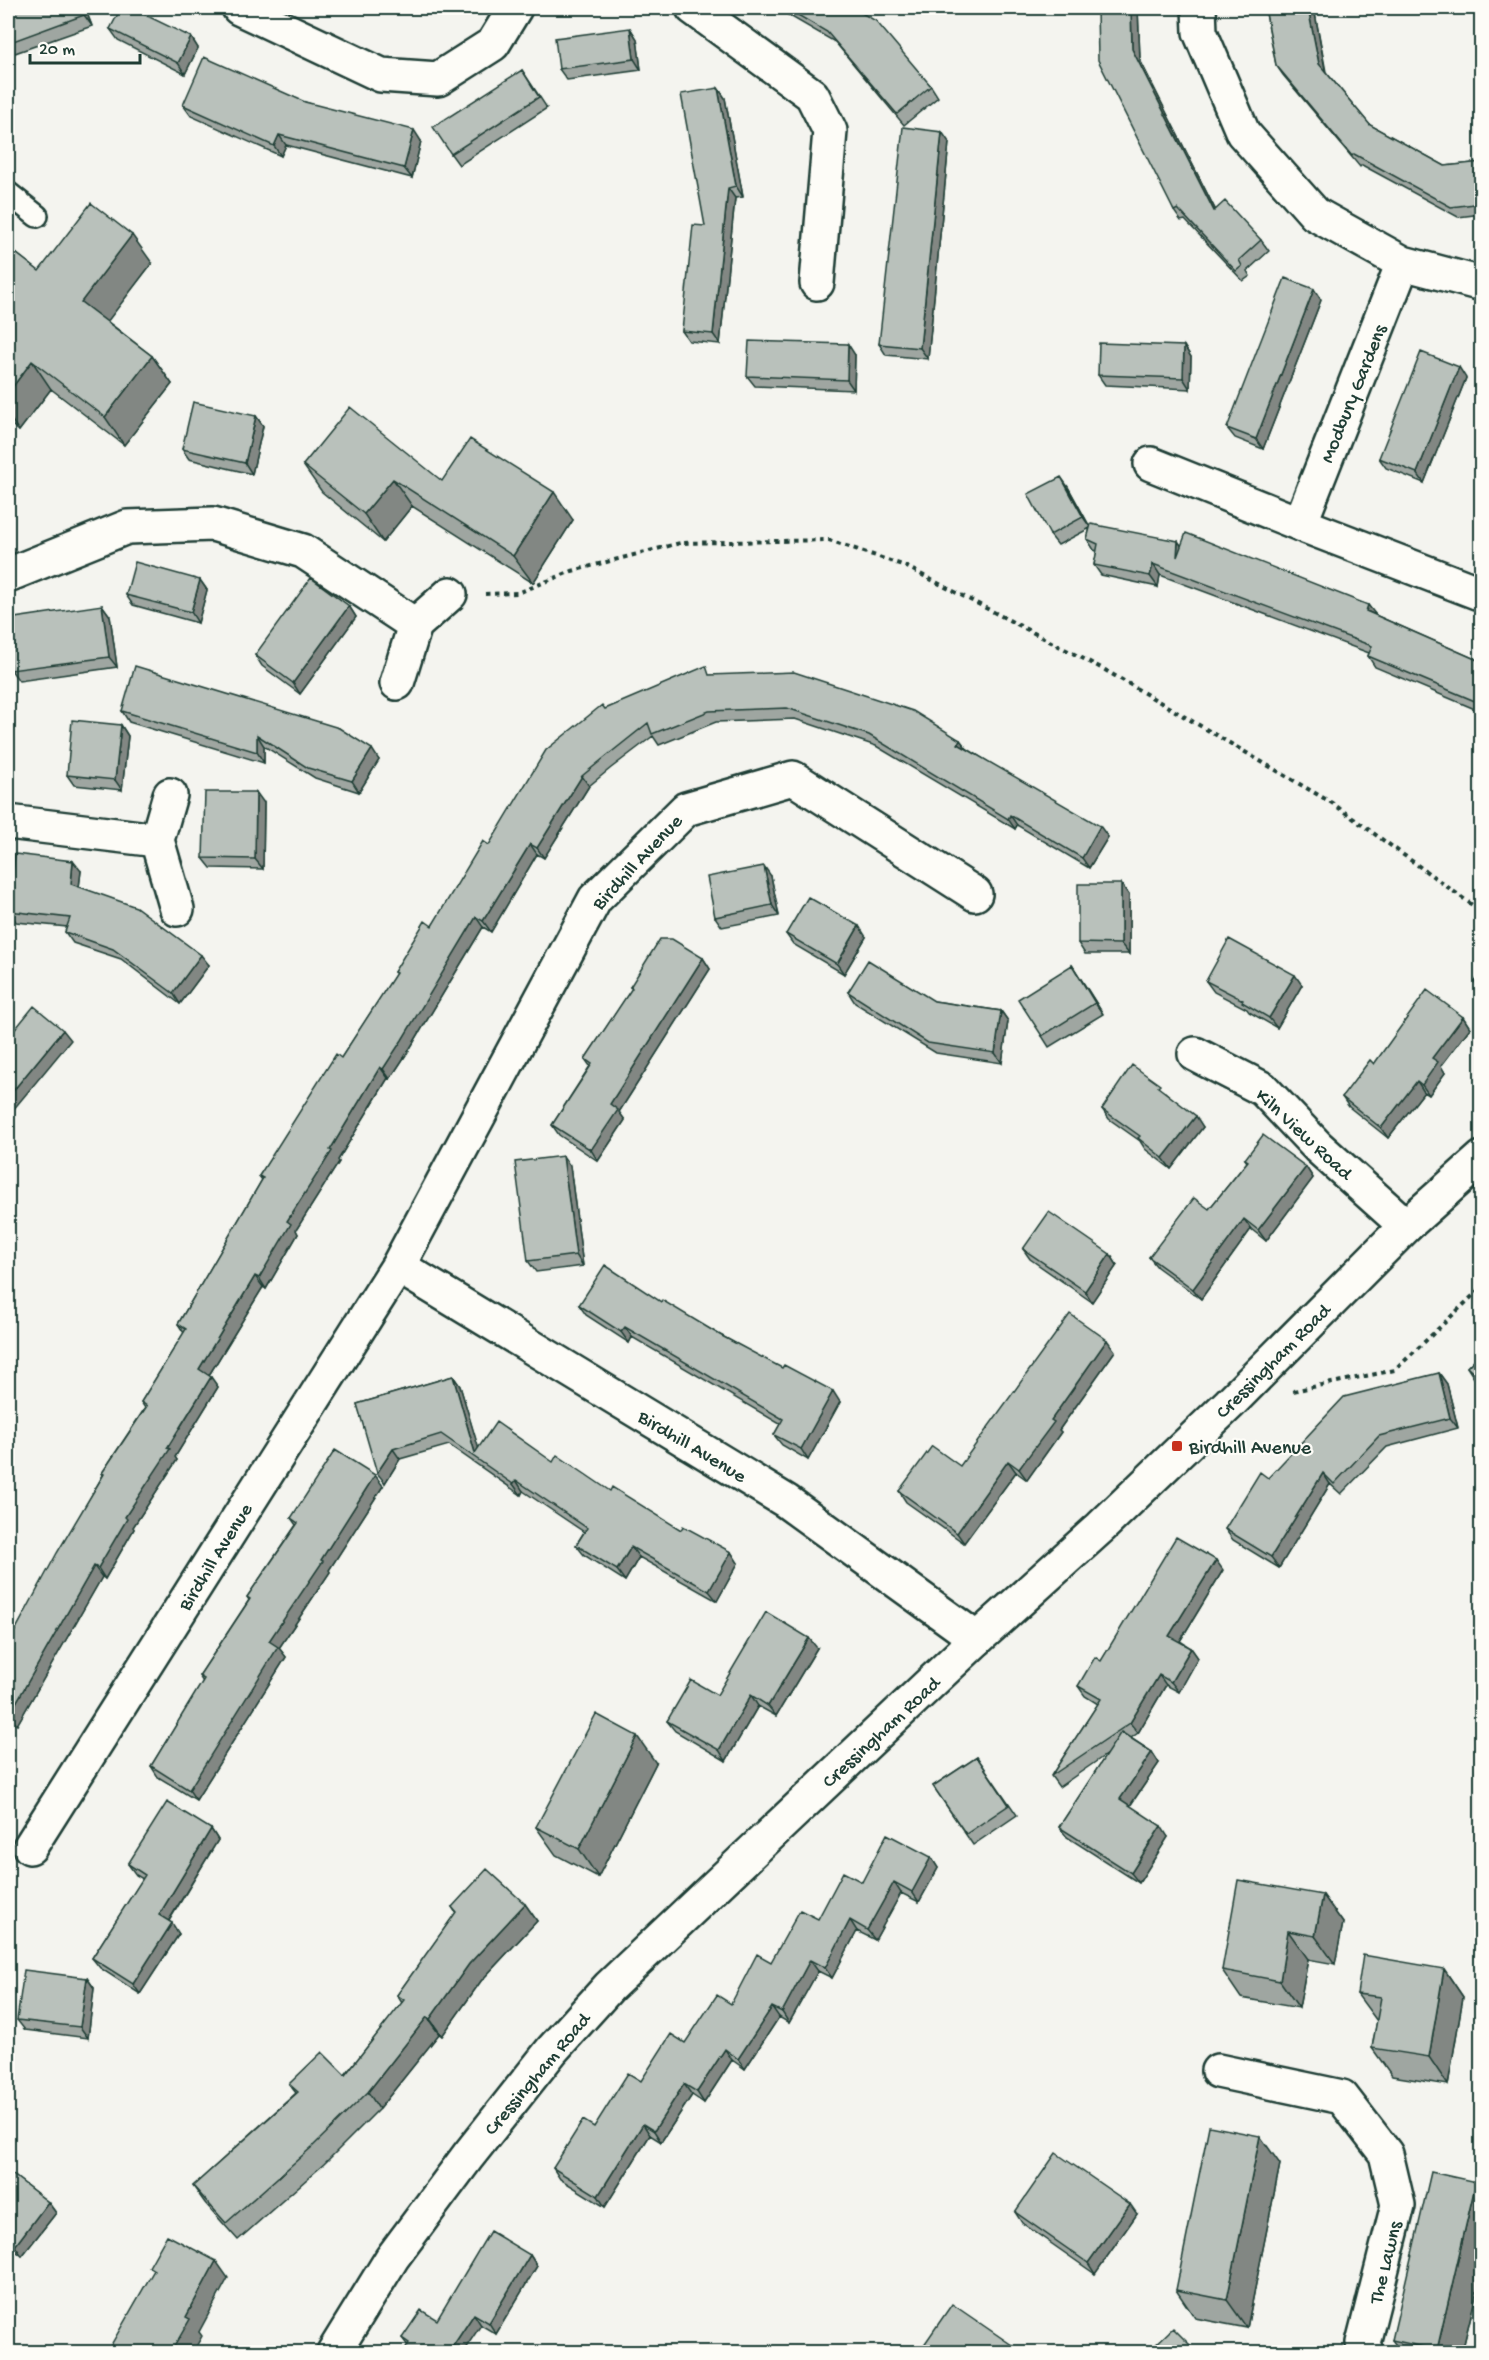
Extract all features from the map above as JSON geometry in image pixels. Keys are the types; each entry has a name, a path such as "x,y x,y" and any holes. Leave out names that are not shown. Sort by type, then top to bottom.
{"street":[{"path":"239,8 381,75 438,79 493,44 515,8"},
{"path":"693,8 812,95 830,131 817,284"},
{"path":"1198,8 1200,32 1243,133 1315,214 1403,263 1482,284"},
{"name":"Modbury Gardens","path":"1300,524 1403,263"},
{"path":"1151,464 1482,594"},
{"path":"8,575 128,528 213,524 303,551 415,625"},
{"path":"397,683 415,625 450,594"},
{"name":"Birdhill Avenue","path":"30,1847 398,1266 595,899 686,809 794,778 975,894"},
{"path":"170,795 157,840 177,909"},
{"path":"8,822 157,840"},
{"name":"Kiln View Road","path":"1195,1054 1263,1089 1318,1147 1406,1226"},
{"name":"Cressingham Road","path":"334,2352 392,2258 468,2156 559,2042 609,1987 977,1639 1101,1527 1229,1404 1406,1226 1482,1158"},
{"name":"Birdhill Avenue","path":"398,1266 786,1501 977,1639"},
{"name":"The Lawns","path":"1218,2071 1342,2097 1386,2154 1398,2205 1363,2343 1366,2352"}],"lane":[{"path":"8,194 37,216"}],"path":[{"path":"450,594 518,593 572,571 680,543 829,540 905,566 1105,670 1332,803 1482,912"},
{"path":"1284,1393 1395,1370 1482,1287"}],"building":[{"path":"16,8 82,8 84,15 8,43 8,11"},
{"path":"121,8 131,8 191,37 178,63 110,29"},
{"path":"786,8 853,8 876,21 931,86 897,114 827,32"},
{"path":"1097,8 1131,8 1132,49 1214,211 1225,201 1261,240 1239,260 1242,266 1236,271 1178,209 1174,211 1098,60"},
{"path":"1265,8 1308,8 1319,64 1370,125 1445,166 1482,162 1482,203 1451,207 1354,154 1352,156 1276,65"},
{"path":"630,28 634,59 559,69 555,38"},
{"path":"204,57 305,102 414,130 404,168 279,135 274,146 183,105"},
{"path":"522,70 539,97 451,154 433,127"},
{"path":"718,88 736,186 728,188 713,334 682,331 693,225 705,226 681,94"},
{"path":"903,127 942,132 920,348 879,344"},
{"path":"91,203 132,235 81,302 152,356 105,417 32,361 8,393 8,247 39,271"},
{"path":"1285,278 1314,289 1256,439 1227,428"},
{"path":"749,341 848,344 847,380 747,376"},
{"path":"1099,343 1184,346 1183,378 1098,375"},
{"path":"1421,352 1459,367 1417,473 1379,458"},
{"path":"193,402 256,416 245,463 182,449"},
{"path":"350,407 442,481 470,439 554,492 513,556 393,479 364,514 303,465"},
{"path":"1061,477 1083,517 1050,535 1028,494"},
{"path":"1091,524 1178,541 1177,557 1186,533 1368,605 1366,611 1482,662 1482,704 1368,656 1372,646 1153,564 1150,576 1094,565 1098,544 1087,539"},
{"path":"135,562 200,580 191,612 126,595"},
{"path":"311,578 349,606 293,683 255,655"},
{"path":"102,605 109,657 11,670 8,619"},
{"path":"135,666 339,728 372,749 352,781 308,768 257,735 257,752 122,711"},
{"path":"706,666 709,675 794,672 913,711 960,740 958,744 1100,826 1082,858 1010,815 1008,819 869,735 787,708 709,711 652,734 648,723 604,758 582,776 537,848 530,844 483,921 476,917 402,1040 383,1069 380,1067 330,1150 332,1151 287,1221 291,1224 259,1278 255,1276 199,1369 211,1377 167,1448 170,1449 125,1517 127,1519 98,1568 94,1566 9,1715 8,1641 104,1474 102,1473 147,1406 141,1402 186,1329 178,1324 263,1178 259,1176 336,1054 341,1058 396,973 394,972 425,921 432,926 483,841 489,845 546,750 602,705 605,709"},
{"path":"72,720 121,725 115,780 67,775"},
{"path":"205,792 256,792 255,859 203,858"},
{"path":"15,854 73,861 71,884 136,907 201,955 173,993 113,949 65,932 70,918 9,911"},
{"path":"764,866 772,905 715,917 707,877"},
{"path":"1078,884 1121,884 1121,944 1078,943"},
{"path":"808,897 859,926 837,964 786,934"},
{"path":"660,939 672,939 703,958 610,1104 618,1110 591,1150 552,1125 592,1064 585,1059 632,988 630,987"},
{"path":"1229,939 1295,975 1269,1018 1242,1002 1243,1000 1206,981"},
{"path":"868,960 934,1001 1001,1011 995,1053 928,1043 848,992"},
{"path":"1072,965 1095,1003 1042,1036 1018,999"},
{"path":"1482,972 1482,987 1475,982"},
{"path":"1427,990 1463,1017 1432,1058 1438,1062 1422,1085 1417,1081 1381,1128 1342,1097 1370,1060 1374,1064"},
{"path":"34,1006 63,1030 8,1097 8,1038"},
{"path":"1132,1065 1160,1085 1158,1087 1196,1116 1163,1158 1138,1138 1140,1136 1102,1109"},
{"path":"1263,1135 1306,1167 1258,1230 1244,1219 1193,1289 1149,1257 1194,1198 1209,1209 1248,1161 1245,1159"},
{"path":"563,1156 576,1255 528,1261 515,1162"},
{"path":"1049,1212 1110,1254 1085,1291 1023,1249"},
{"path":"605,1265 661,1302 662,1300 720,1335 782,1368 784,1365 833,1391 801,1449 774,1435 783,1419 625,1327 621,1332 579,1305"},
{"path":"1070,1314 1107,1340 1051,1420 1054,1422 1019,1469 1008,1461 957,1533 899,1491 932,1446 960,1466"},
{"path":"1482,1352 1482,1381 1467,1367"},
{"path":"1439,1373 1450,1418 1379,1436 1334,1484 1323,1473 1271,1557 1225,1529 1260,1472 1268,1478 1344,1397"},
{"path":"453,1376 475,1453 496,1422 553,1462 557,1455 610,1491 612,1487 681,1530 683,1526 731,1552 709,1591 631,1547 617,1570 576,1545 587,1528 516,1480 513,1484 441,1434 393,1449 377,1473 357,1404"},
{"path":"335,1450 375,1475 321,1560 323,1561 269,1641 278,1647 189,1790 151,1766 204,1679 199,1676 250,1599 247,1597 298,1523 291,1518"},
{"path":"1176,1537 1216,1560 1169,1636 1191,1648 1171,1682 1159,1675 1130,1723 1051,1776 1101,1699 1078,1686 1095,1657 1101,1661"},
{"path":"766,1612 809,1638 768,1706 751,1695 719,1750 667,1721 691,1680 717,1695"},
{"path":"596,1714 637,1736 579,1849 536,1827"},
{"path":"1121,1732 1152,1752 1120,1799 1161,1826 1131,1873 1059,1827"},
{"path":"977,1757 1009,1805 966,1834 933,1786"},
{"path":"167,1802 211,1829 159,1915 172,1923 133,1984 92,1958 145,1875 128,1864"},
{"path":"887,1834 931,1857 912,1892 894,1882 867,1930 850,1920 825,1968 810,1960 782,2012 772,2007 738,2059 725,2049 697,2092 684,2084 654,2131 643,2124 598,2196 553,2168 583,2120 594,2127 628,2073 641,2081 671,2034 685,2043 717,1995 731,2004 757,1954 771,1962 800,1910 818,1919 843,1872 862,1882"},
{"path":"487,1869 525,1904 469,1964 430,2019 427,2017 368,2092 312,2147 226,2223 193,2186 298,2092 289,2084 322,2052 345,2075 404,2000 397,1995 456,1912 452,1907"},
{"path":"1238,1880 1323,1895 1315,1936 1288,1931 1280,1981 1222,1970"},
{"path":"1363,1955 1444,1969 1429,2057 1372,2048 1381,1997 1357,1994"},
{"path":"24,1970 87,1978 80,2027 17,2020"},
{"path":"1209,2126 1260,2136 1227,2300 1176,2290"},
{"path":"1056,2153 1130,2204 1088,2263 1015,2212"},
{"path":"8,2171 48,2202 15,2246 8,2240"},
{"path":"1431,2172 1476,2182 1437,2350 1392,2340"},
{"path":"490,2231 530,2255 489,2323 474,2314 449,2352 404,2352 409,2343 402,2338 421,2310 437,2320"},
{"path":"167,2235 216,2261 186,2317 190,2319 171,2352 107,2352 154,2270 149,2267"},
{"path":"952,2304 1022,2352 919,2352"},
{"path":"1173,2328 1197,2352 1148,2352"}],"place":[{"name":"Birdhill Avenue","path":"1177,1446"}]}
